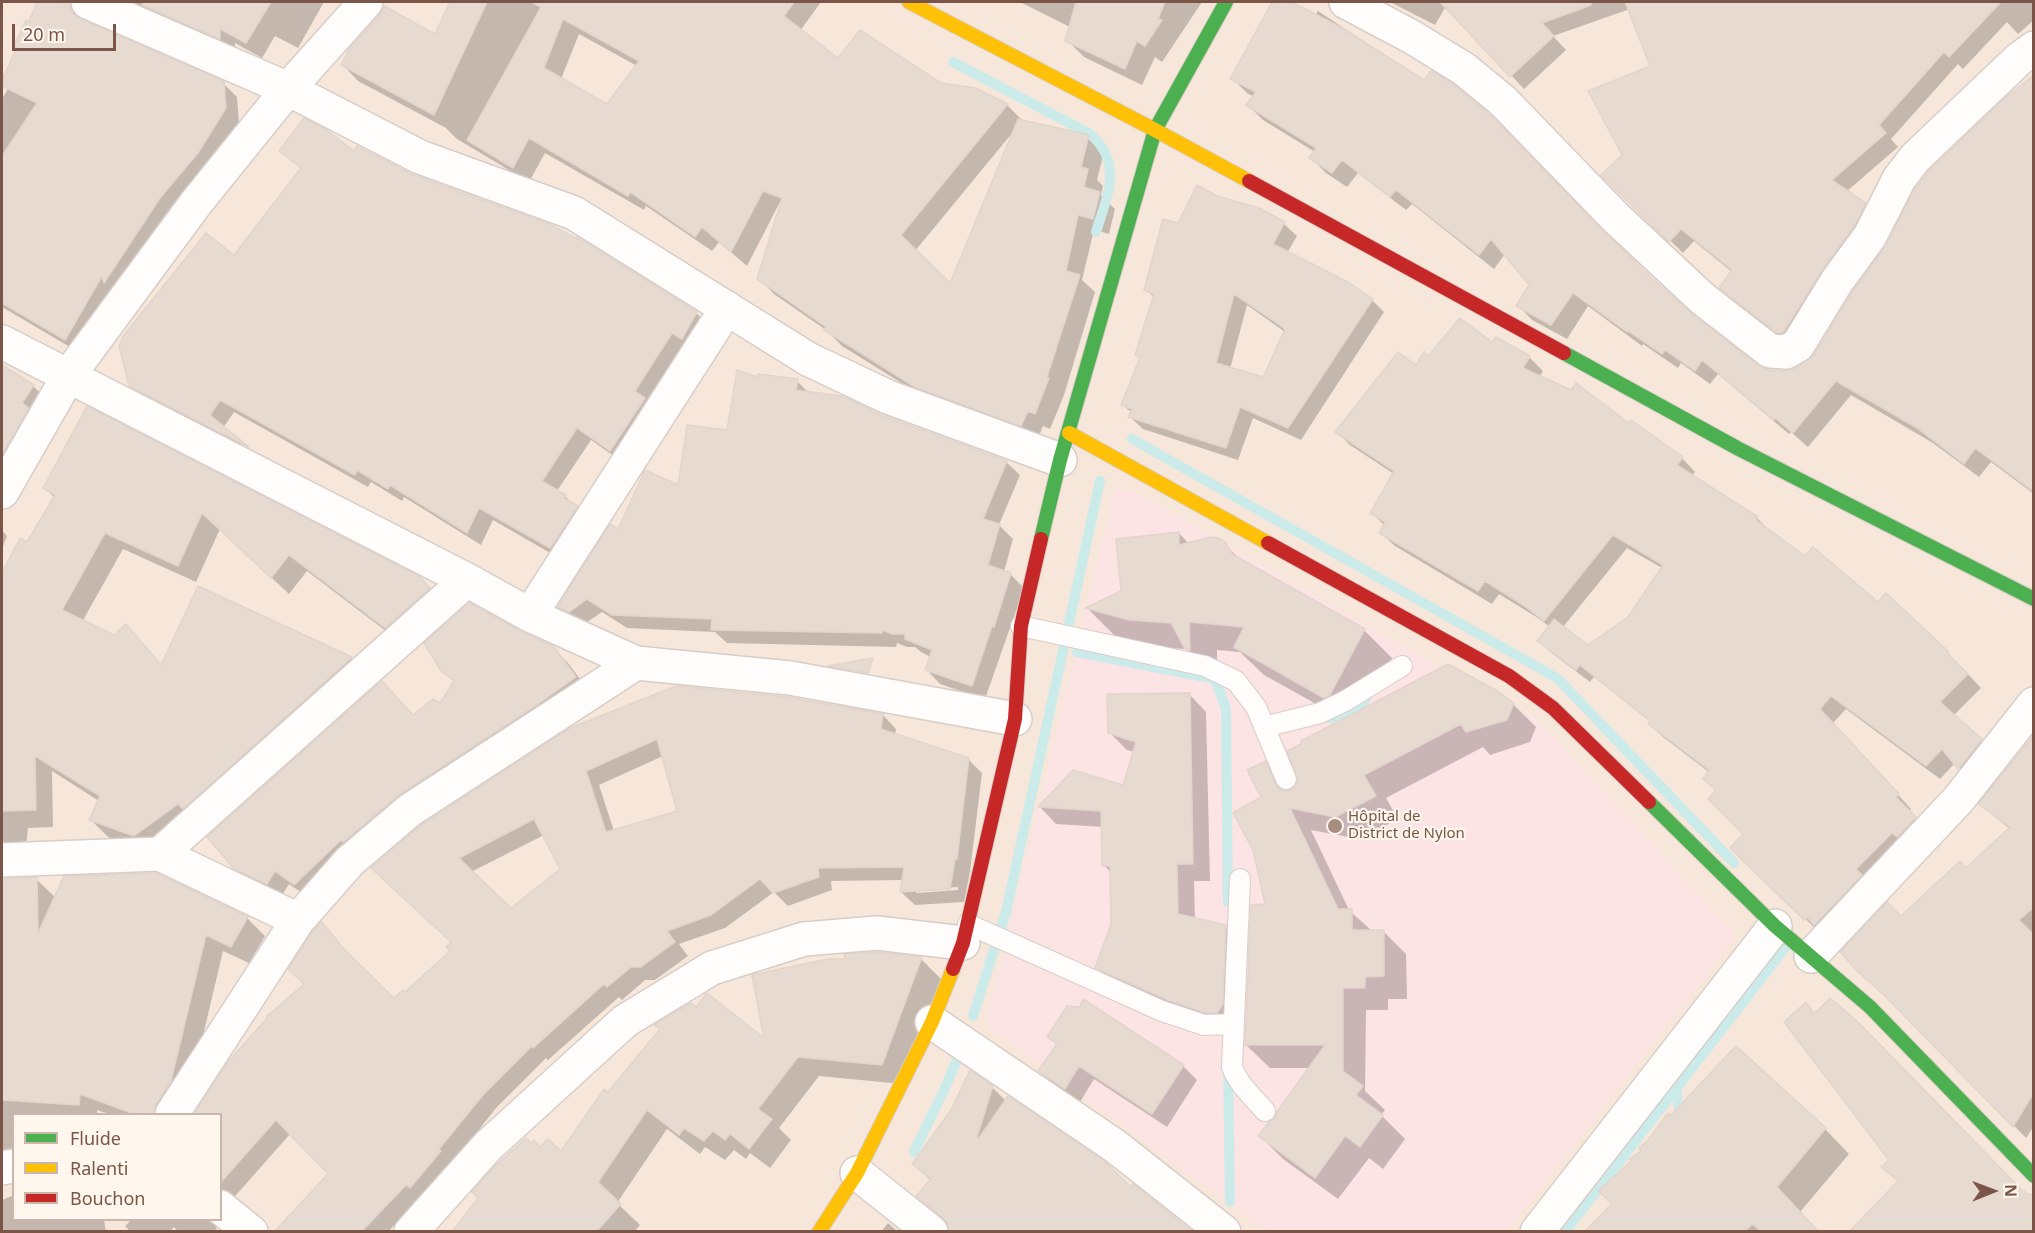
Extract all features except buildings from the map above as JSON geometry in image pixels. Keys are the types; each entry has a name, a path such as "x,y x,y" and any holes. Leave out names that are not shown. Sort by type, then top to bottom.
{"street":[{"path":"88,2 288,89 420,157 574,213 808,359 888,398 1065,446 1509,676 1553,708 1775,926 1870,1007 2034,1176"},
{"path":"2,492 69,375 196,203 288,89 366,2"},
{"path":"909,2 1155,130 1739,449 2034,599"},
{"path":"819,1232 857,1173 932,1022 966,933 1015,719 1021,626 1065,446 1155,130 1226,2"},
{"path":"1346,2 1412,37 1464,69 1503,101 1615,217 1703,298 1770,351 1786,352 1798,345 1837,281 1870,236 1899,179 1915,158 2019,58 2034,48"},
{"path":"530,615 727,308"},
{"path":"2,342 467,580 530,615 636,663 790,678 1015,719"},
{"path":"160,854 467,580"},
{"path":"173,1113 298,920 350,861 410,810 636,663"},
{"path":"1811,956 1958,800 2034,704"},
{"path":"2,860 160,854 298,920"},
{"path":"1540,1230 1775,926"},
{"path":"411,1232 488,1146 625,1021 712,968 804,939 877,933 966,933"},
{"path":"932,1022 1115,1146 1224,1232"},
{"path":"857,1173 931,1232"},
{"path":"222,1209 251,1232"}],"lane":[{"path":"1021,626 1205,666 1236,681 1256,707 1286,779"},
{"path":"1264,727 1320,713 1345,701 1402,666"},
{"path":"1240,879 1232,1067 1235,1076 1265,1111"},
{"path":"966,933 1162,1011 1204,1025 1234,1024"}],"shaded area":[{"path":"2,2 2033,2 2033,1231 2,1232"},
{"name":"Hôpital de District de Nylon","path":"1115,487 1130,493 1135,492 1515,711 1533,715 1736,936 1507,1231 1266,1231 986,1025"}],"waterway":[{"path":"953,62 1090,134 1100,145 1107,156 1110,180 1096,232"},
{"path":"1132,439 1557,678 1734,863"},
{"path":"973,1016 1006,912 1100,481"},
{"path":"1077,652 1215,679 1226,709 1228,902"},
{"path":"1318,718 1332,718 1362,705 1371,689"},
{"path":"1565,1232 1789,943"},
{"path":"914,1152 958,1057"},
{"path":"1228,1069 1230,1202"},
{"path":"1676,1087 1680,1115 1683,1118"}],"traffic: fast":[{"path":"1041,539 1060,460 1155,130 1226,2"},
{"path":"1564,353 1739,449 2034,599"},
{"path":"1649,802 1775,926 1870,1007 2034,1176"}],"traffic: slow":[{"path":"909,2 1249,181"},
{"path":"1069,433 1268,543"},
{"path":"819,1232 857,1173 932,1022 953,969"}],"traffic: jam":[{"path":"1249,181 1564,353"},
{"path":"953,969 963,943 1015,719 1021,626 1041,539"},
{"path":"1268,543 1509,676 1553,708 1649,802"}],"place":[{"name":"Hôpital de District de Nylon","path":"1335,826"}]}
